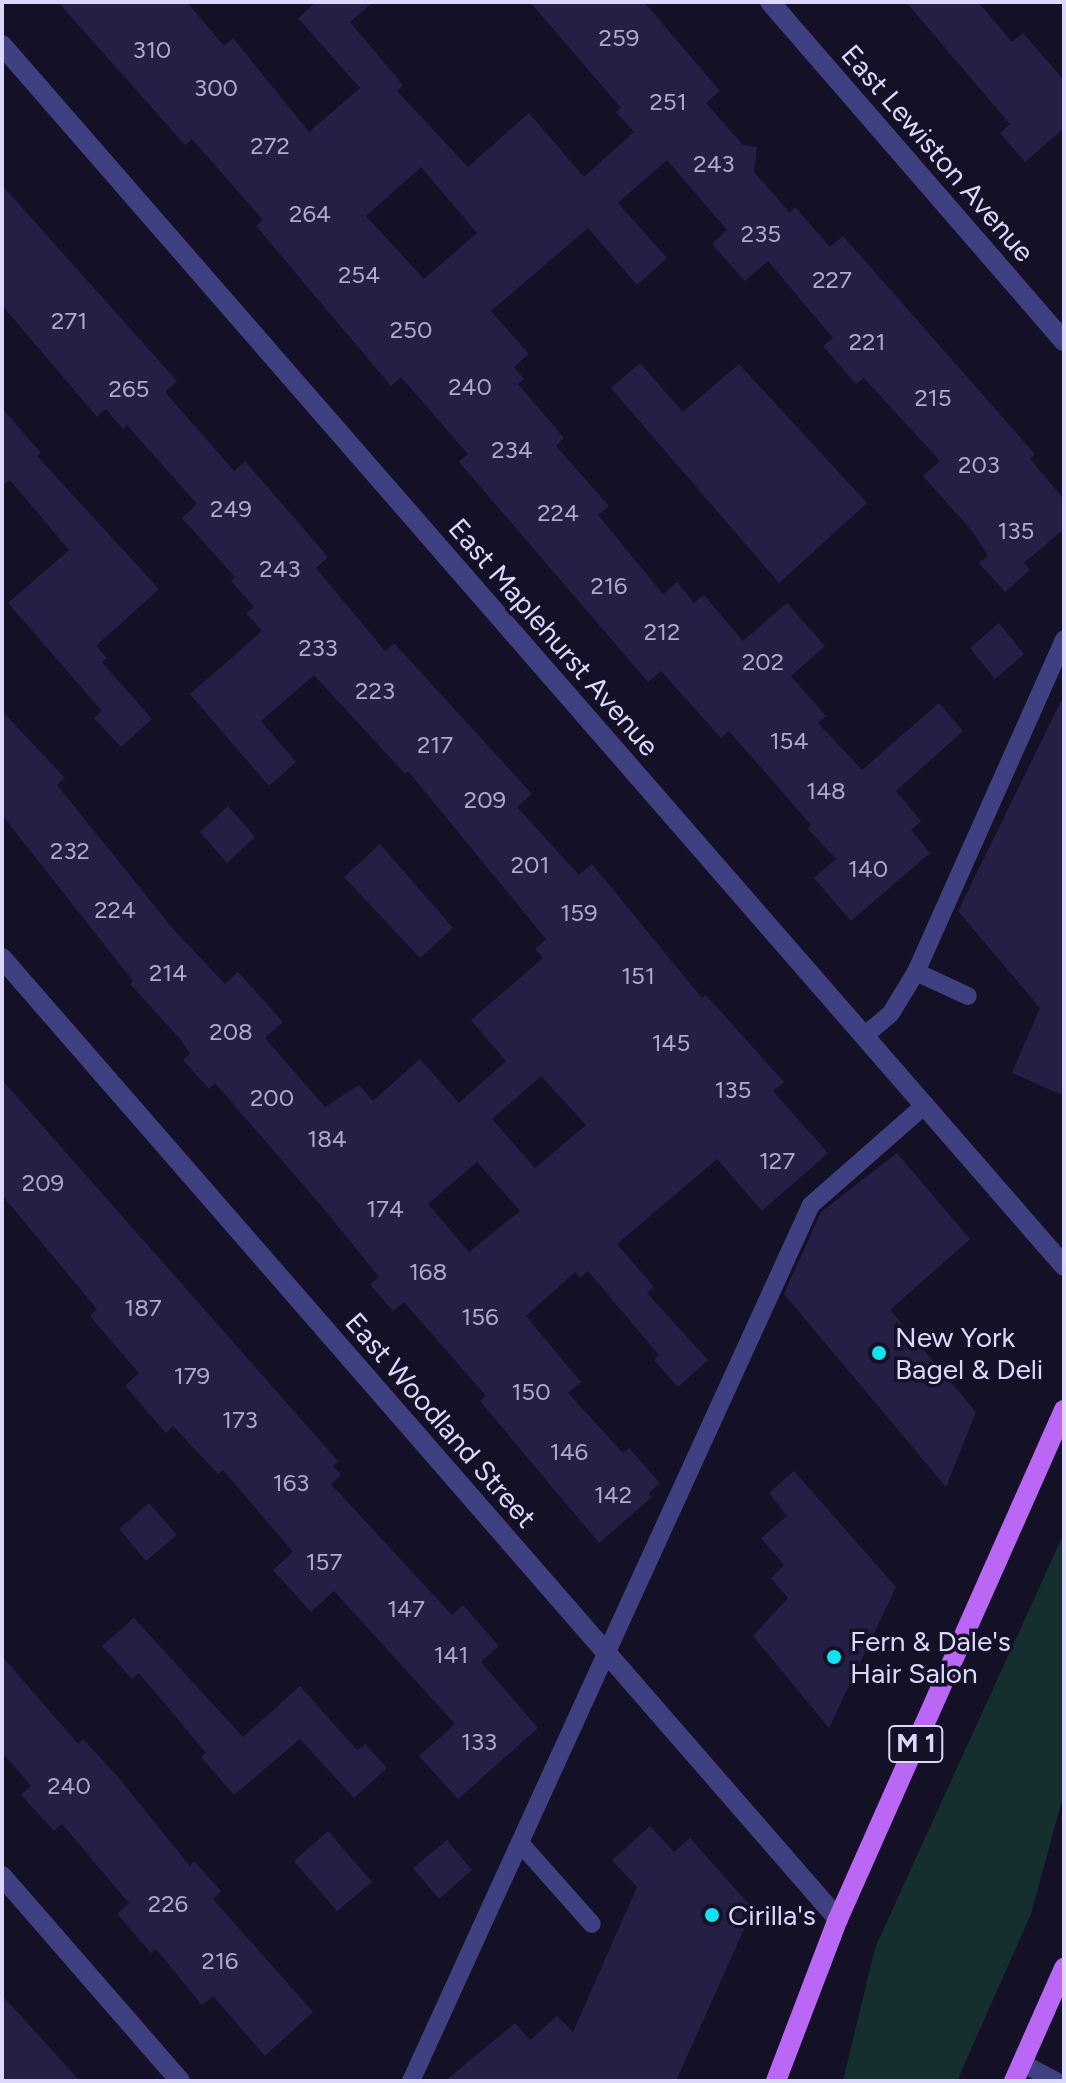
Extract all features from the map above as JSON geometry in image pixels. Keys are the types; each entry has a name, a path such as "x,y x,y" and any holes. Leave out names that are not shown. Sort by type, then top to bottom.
{"main road":[{"name":"M 1","path":"776,2081 838,1919 1059,1432 1064,1410"},
{"path":"1018,2072 1064,1968"}],"street":[{"name":"East Lewiston Avenue","path":"770,2 1064,341"},
{"name":"East Maplehurst Avenue","path":"2,45 1064,1266"},
{"name":"East Woodland Street","path":"2,958 838,1919"},
{"path":"2,1876 180,2081"}],"lane":[{"path":"864,1036 891,1013 916,972 1062,652"},
{"path":"916,972 968,996"},
{"path":"411,2081 811,1205 925,1105"},
{"path":"520,1843 592,1924"},
{"path":"1018,2072 1056,2081"}],"green space":[{"path":"1064,1533 1064,1793 1031,1914 957,2081 843,2081 875,1948"}],"building":[{"path":"58,2 187,2 224,46 233,38 309,132 360,88 298,18 316,2 373,2 350,22 403,85 397,91 468,167 529,113 584,177 634,132 616,112 621,108 530,2 644,2 720,91 706,103 743,145 757,147 754,172 790,213 795,207 830,247 843,236 1035,454 1030,459 1064,499 1064,529 1024,563 1030,570 1005,592 979,563 988,556 972,531 923,476 940,461 864,378 856,384 823,346 833,338 768,261 745,281 712,244 727,230 667,160 618,203 667,258 637,285 588,228 491,311 529,354 514,367 524,379 518,384 564,438 556,446 609,506 598,515 663,594 677,582 694,603 704,595 743,641 787,603 825,646 791,676 826,716 818,723 862,770 939,703 963,731 896,791 921,821 911,830 930,853 851,921 814,878 836,859 808,829 811,825 729,731 721,738 661,671 648,682 459,462 468,454 401,377 391,386 256,226 263,220 192,139 185,145","holes":["421,167 477,233 424,279 366,216"]},
{"path":"906,2 978,2 1012,42 1023,33 1064,80 1064,128 1025,162 1000,133 1010,124"},
{"path":"2,185 177,381 165,392 234,471 245,461 328,557 316,568 385,651 394,643 532,794 517,807 579,875 592,864 702,998 706,995 784,1082 773,1091 828,1153 762,1211 717,1159 617,1244 654,1287 647,1293 708,1360 678,1387 654,1360 659,1355 588,1271 580,1278 575,1272 526,1316 581,1382 568,1393 623,1453 629,1448 660,1483 649,1493 652,1497 599,1543 480,1401 486,1396 404,1302 393,1311 370,1284 379,1277 324,1209 215,1083 209,1089 183,1060 190,1054 181,1040 130,984 133,981 2,815 2,711 65,778 57,785 174,930 225,984 238,972 283,1022 265,1038 325,1107 359,1085 373,1101 420,1059 459,1103 506,1061 471,1020 543,958 535,949 546,939 408,771 405,774 314,675 261,721 296,762 269,786 190,694 262,631 246,613 254,607 231,581 235,577 182,518 197,504 127,425 123,429 106,409 97,417 2,305","holes":["541,1076 586,1125 535,1168 492,1119","477,1162 520,1211 469,1252 428,1204"]},
{"path":"640,363 683,412 739,364 867,503 779,583 611,388"},
{"path":"2,408 41,453 37,456 159,589 96,646 107,658 102,662 152,719 121,747 94,718 102,711 8,603 69,550 10,480 2,487"},
{"path":"999,623 1024,654 995,679 970,648"},
{"path":"1064,695 1064,1096 1012,1073 1040,1008 958,911"},
{"path":"228,806 255,837 227,863 200,832"},
{"path":"380,844 453,928 420,958 344,877"},
{"path":"2,1080 338,1461 333,1466 341,1475 331,1484 452,1615 463,1605 499,1646 481,1662 538,1728 458,1799 419,1756 455,1724 334,1591 311,1612 273,1570 293,1552 223,1470 218,1474 173,1426 166,1433 125,1386 139,1373 90,1316 97,1309 2,1195"},
{"path":"897,1153 970,1239 890,1310 976,1412 946,1487 784,1294 821,1212"},
{"path":"794,1471 896,1587 829,1728 753,1636 788,1598 771,1578 784,1565 761,1538 787,1516 769,1493"},
{"path":"149,1503 177,1535 146,1561 119,1529"},
{"path":"134,1618 243,1737 300,1686 357,1750 365,1744 387,1768 354,1798 300,1739 234,1795 201,1757 206,1753 139,1673 132,1679 102,1646"},
{"path":"2,1656 78,1744 83,1739 118,1777 190,1866 194,1861 221,1891 213,1899 313,2012 265,2056 213,1996 202,2005 156,1949 151,1953 117,1914 129,1903 62,1824 54,1831 21,1795 31,1786 2,1752"},
{"path":"650,1826 674,1852 690,1838 753,1909 676,2081 445,2081 515,2023 530,2040 557,2016 573,2032 637,1887 612,1860"},
{"path":"328,1831 372,1882 337,1911 294,1861"},
{"path":"447,1840 472,1870 439,1899 413,1868"},
{"path":"2,1995 80,2081 2,2081"}],"place":[{"name":"New York Bagel & Deli","path":"879,1353"},
{"name":"Fern & Dale's Hair Salon","path":"834,1657"},
{"name":"Cirilla's","path":"712,1915"}]}
